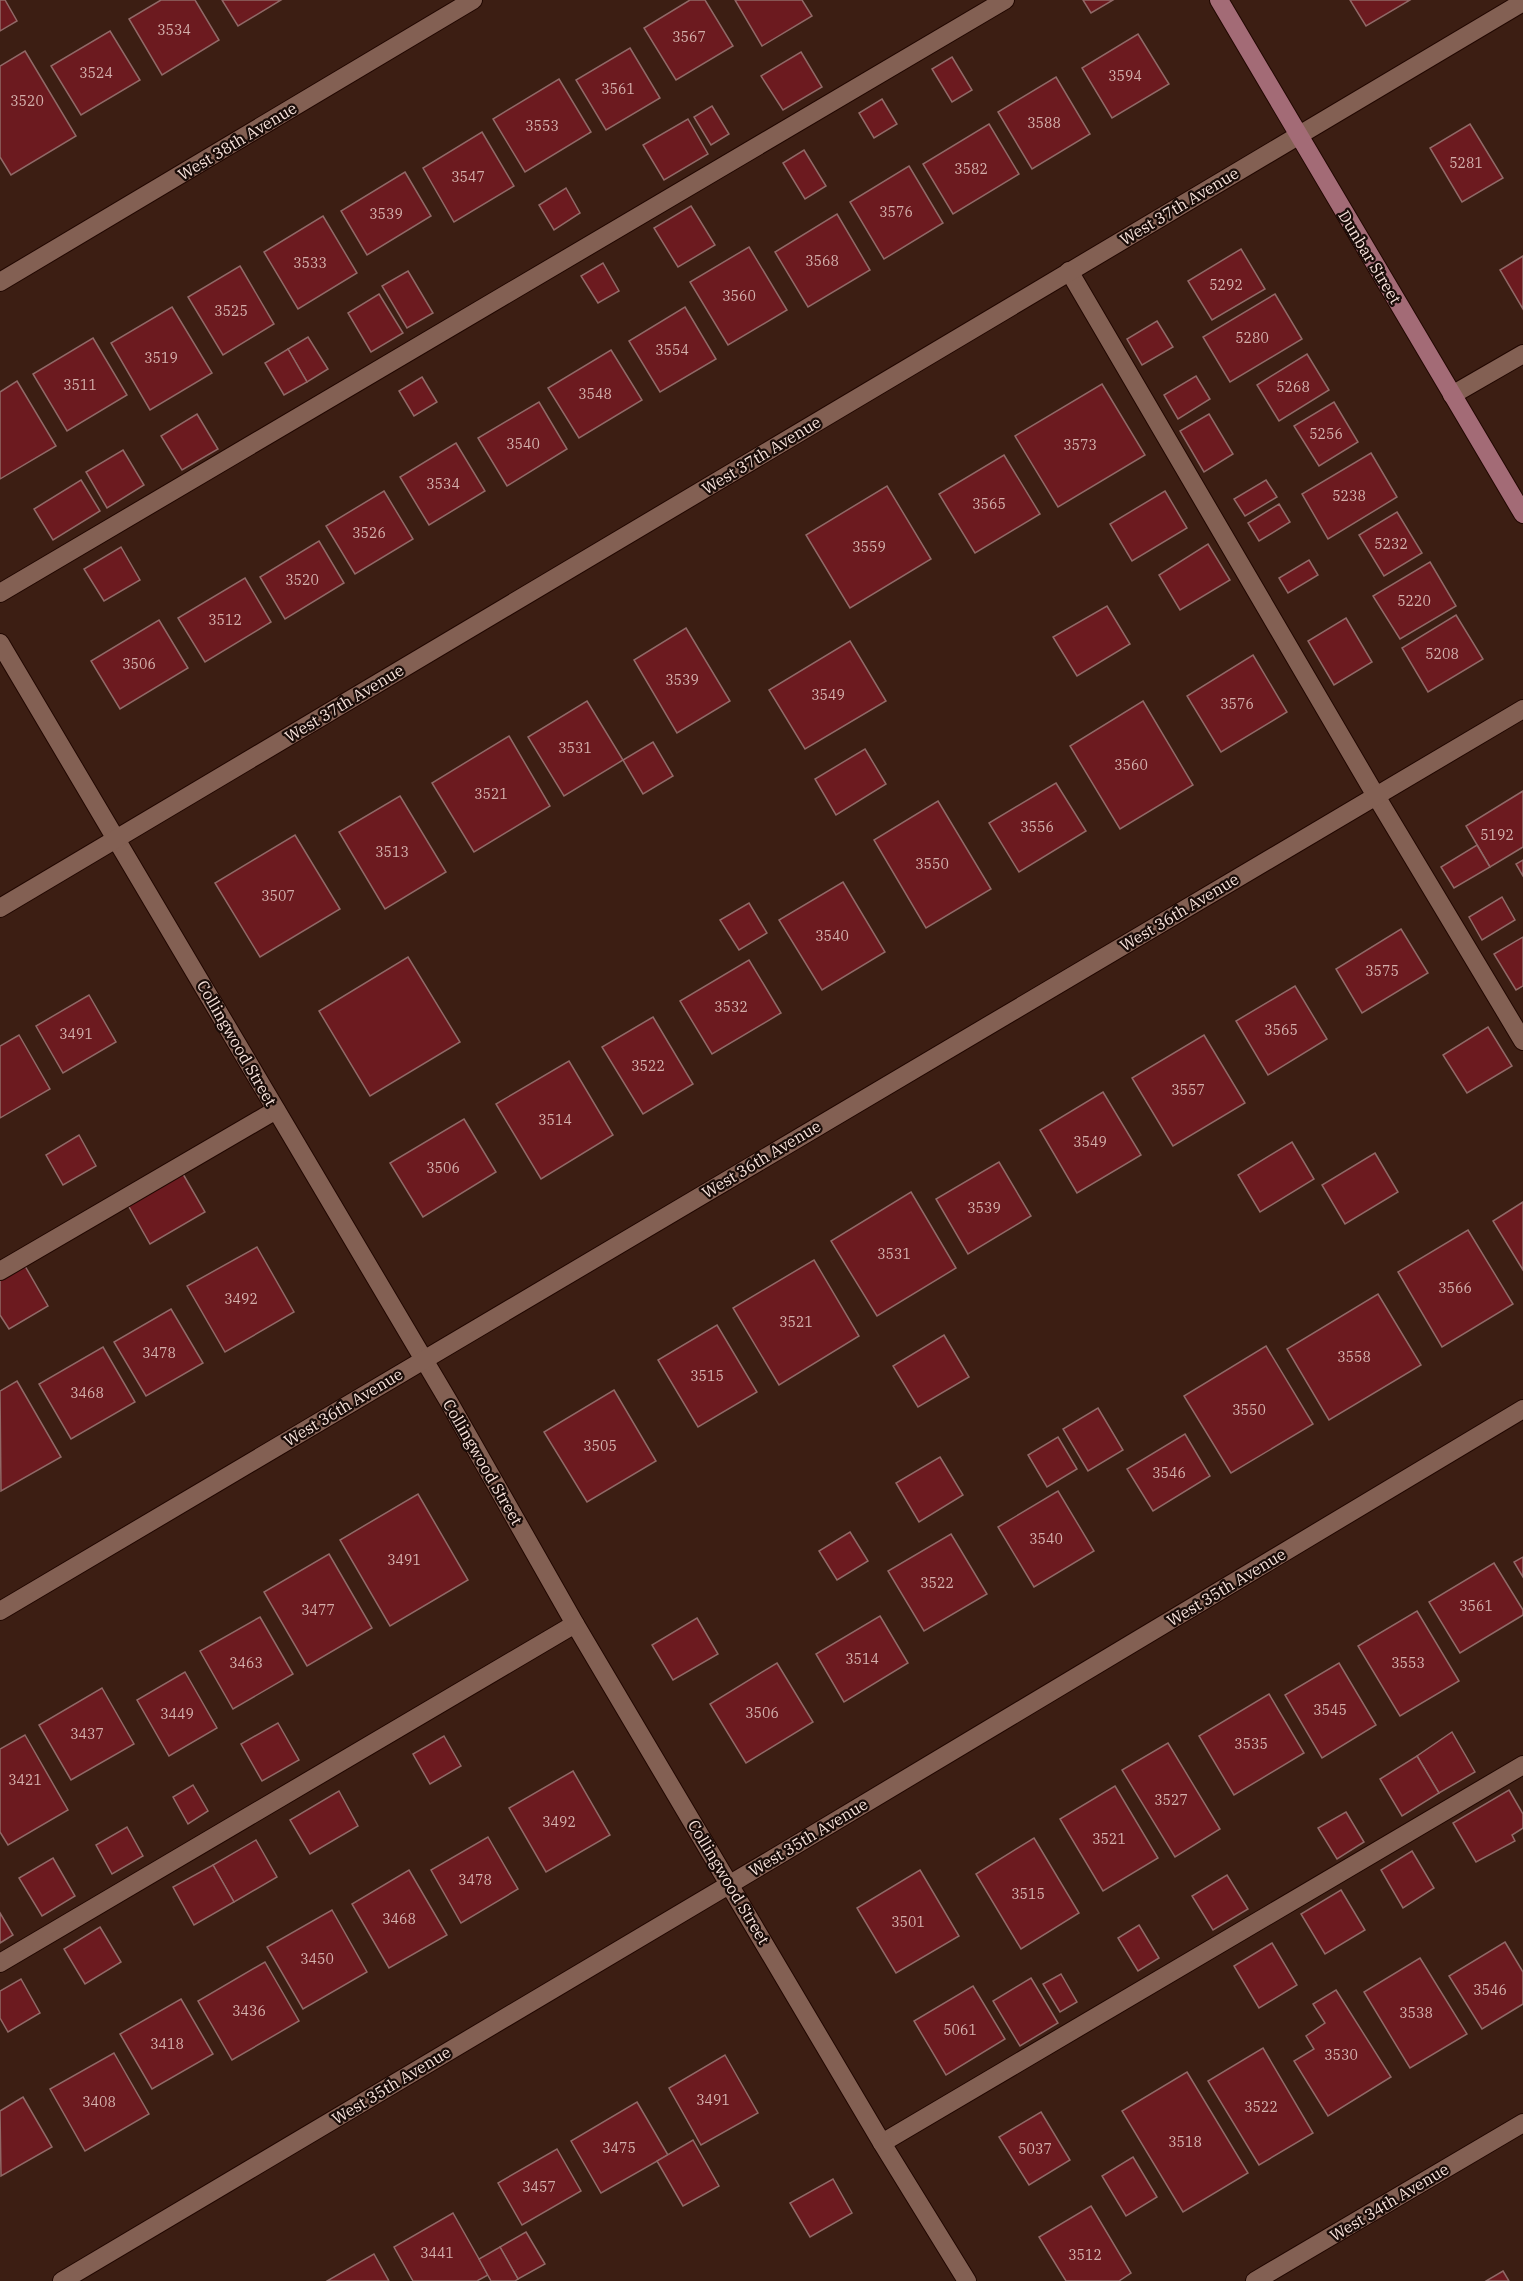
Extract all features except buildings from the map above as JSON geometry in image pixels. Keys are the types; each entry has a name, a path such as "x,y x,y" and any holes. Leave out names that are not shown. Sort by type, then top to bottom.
{"main road":[{"name":"Dunbar Street","path":"1219,0 1523,514"}],"street":[{"name":"West 38th Avenue","path":"0,282 473,0"},
{"path":"0,593 1005,0"},
{"name":"West 37th Avenue","path":"0,908 1523,2"},
{"path":"1069,271 1376,796 1523,1041"},
{"path":"1452,395 1523,354"},
{"name":"Collingwood Street","path":"0,643 423,1359 575,1623 882,2143 967,2281"},
{"name":"West 36th Avenue","path":"0,1611 1523,709"},
{"path":"0,1271 276,1110"},
{"name":"West 35th Avenue","path":"62,2281 1523,1409"},
{"path":"0,1963 575,1623"},
{"path":"882,2143 1523,1765"},
{"name":"West 34th Avenue","path":"1256,2281 1523,2123"}]}
